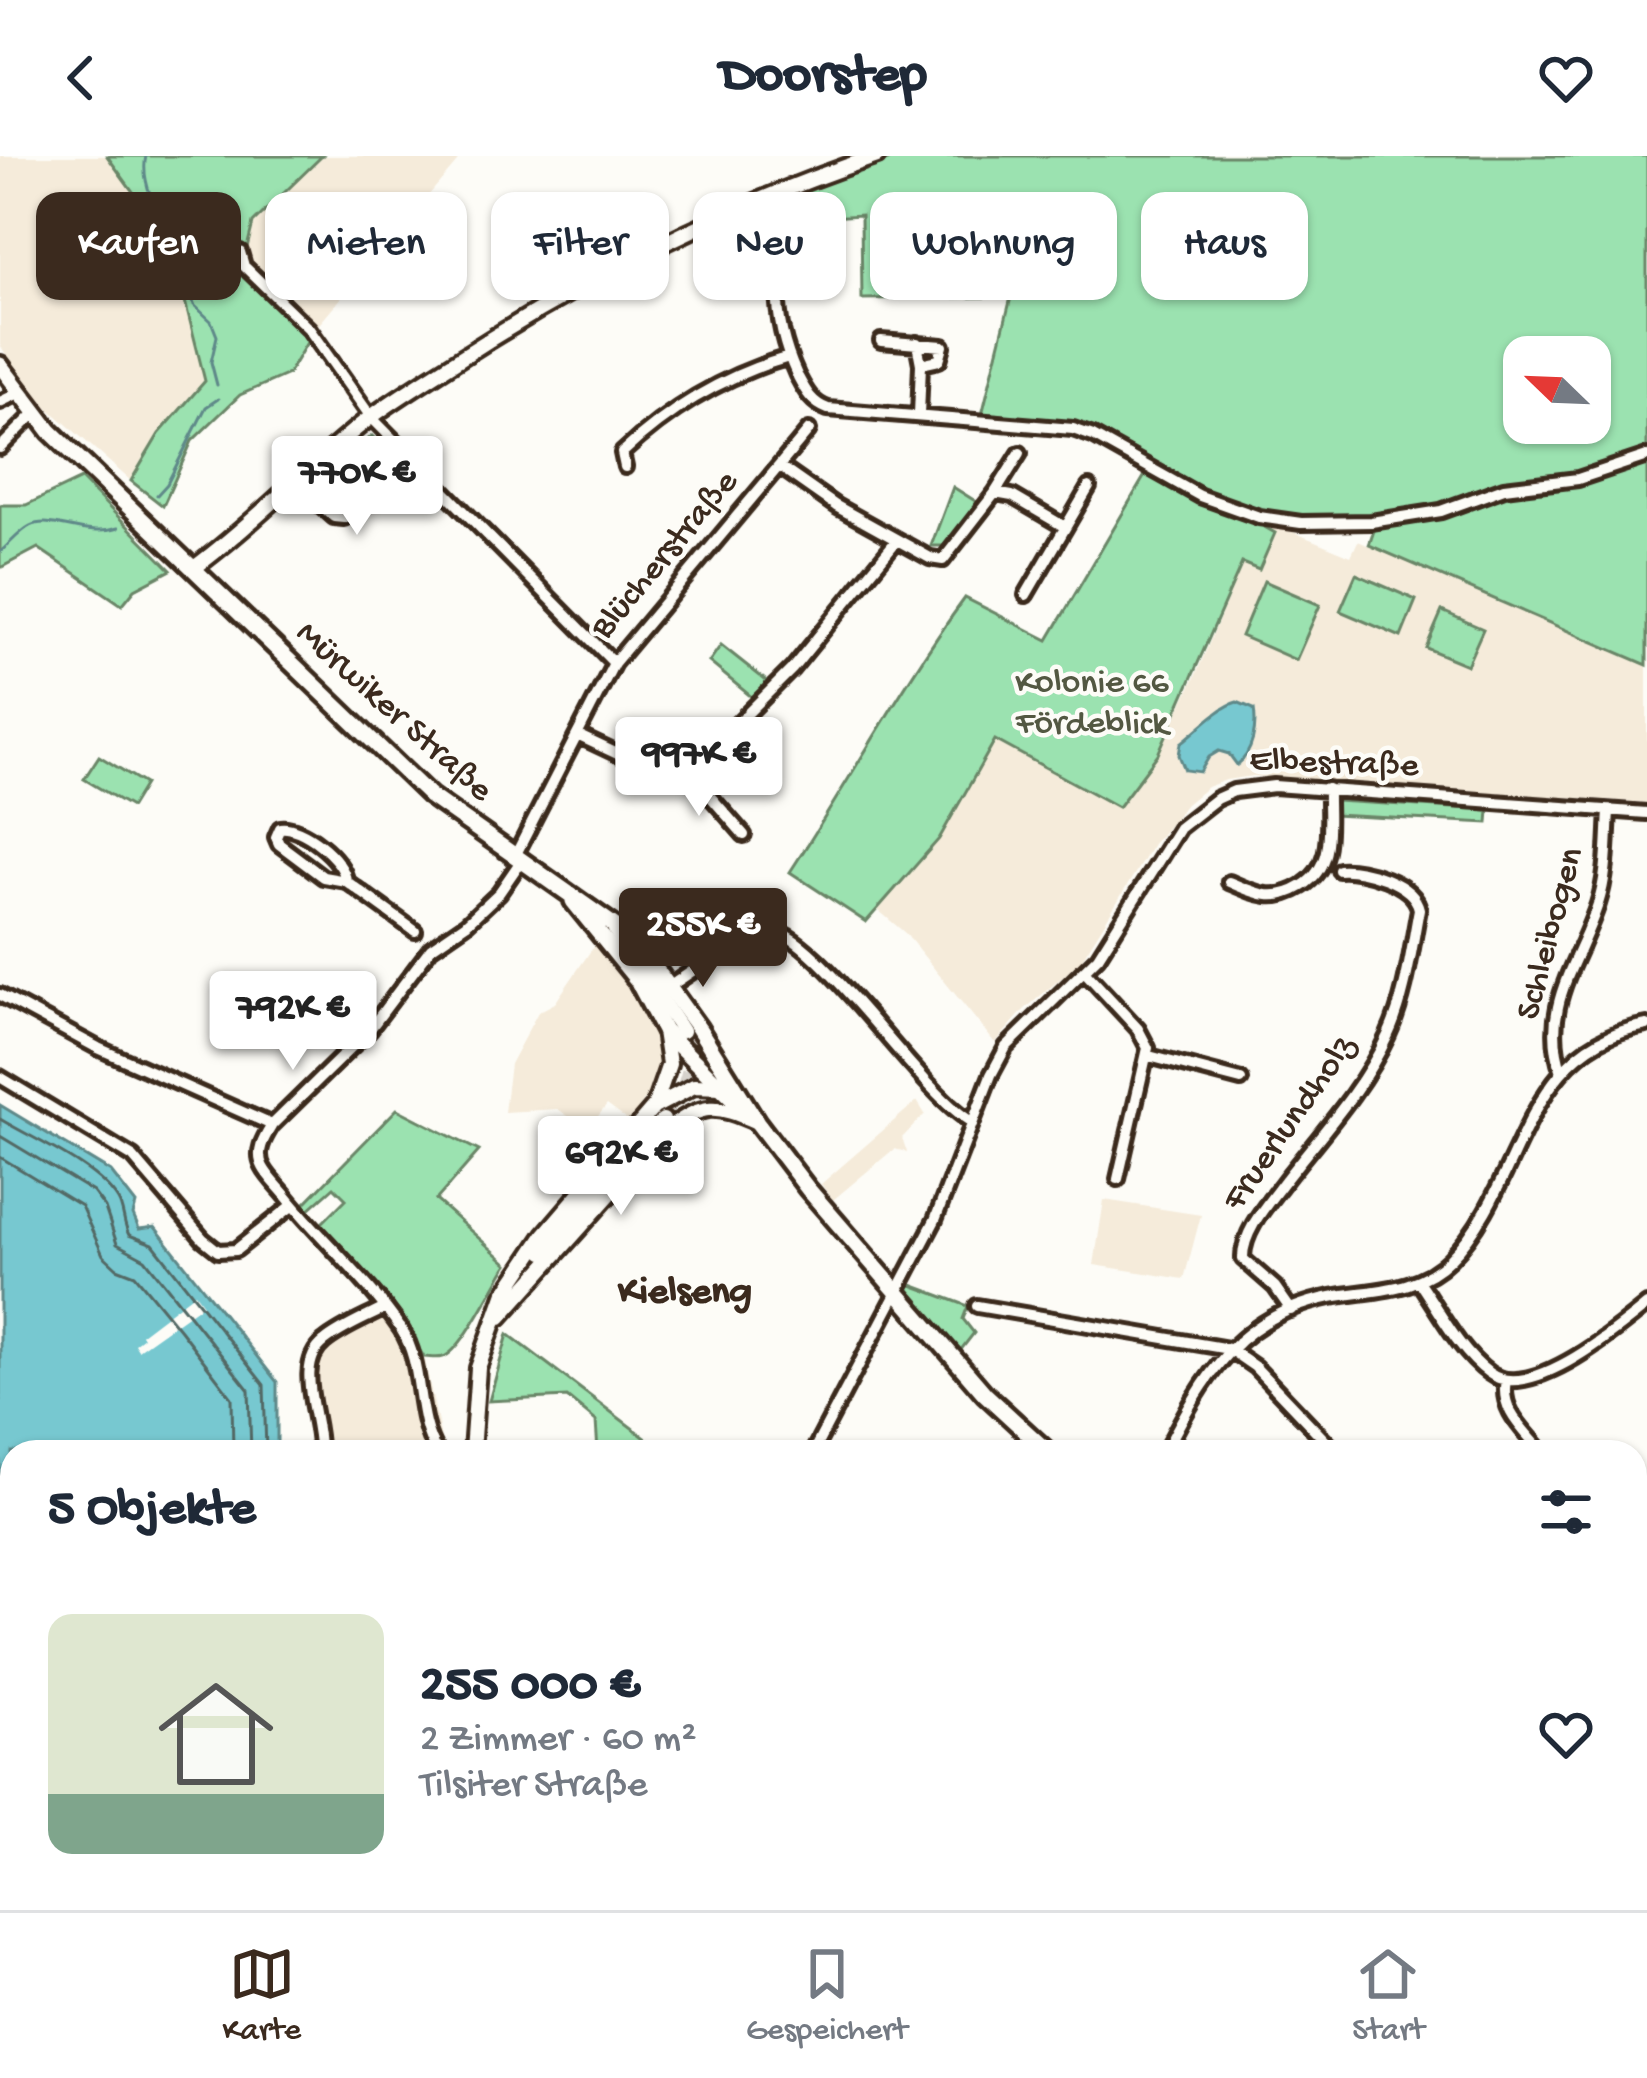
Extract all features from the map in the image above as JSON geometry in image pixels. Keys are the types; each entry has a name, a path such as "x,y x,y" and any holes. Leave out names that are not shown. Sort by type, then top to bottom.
{"main road":[{"name":"Mürwiker Straße","path":"0,364 34,413 430,796 636,941 753,1115 897,1294 985,1394 1035,1440"},
{"name":"Mürwiker Straße","path":"564,889 673,1031 720,1087 753,1115"}],"street":[{"path":"194,568 371,417 494,336 591,281 787,189 877,156"},
{"path":"787,189 793,206 777,284 778,314 789,357 812,401 827,409 1072,429 1226,507 1301,523 1371,522 1441,511 1504,488 1578,479 1647,456"},
{"path":"241,256 244,266 309,329 371,417 614,663"},
{"path":"881,341 939,343 944,350 935,363 921,364"},
{"path":"917,343 919,415"},
{"path":"625,466 622,453 687,402 740,371 789,357"},
{"path":"0,402 20,393"},
{"path":"0,448 34,413"},
{"name":"Blücherstraße","path":"272,1125 370,1029 431,948 484,908 518,859 614,663 809,430"},
{"path":"779,466 918,554 943,560 1020,453"},
{"path":"295,482 334,517 344,518 408,456"},
{"path":"1025,595 1089,487"},
{"path":"995,493 1012,496 1066,527"},
{"path":"577,735 658,773 688,772 792,669 896,541"},
{"path":"688,772 744,835"},
{"name":"Elbestraße","path":"819,1440 935,1220 1006,1047 1085,972 1179,828 1198,811 1234,791 1274,786 1647,813"},
{"path":"1229,882 1276,898 1318,875 1326,859 1328,789"},
{"name":"Schleibogen","path":"1562,1072 1553,1033 1556,1013 1568,970 1603,887 1609,811"},
{"path":"346,880 346,871 337,860 293,828 280,828 279,844 323,877 346,880 431,948"},
{"name":"Fruerlundholz","path":"1291,1310 1275,1287 1244,1259 1244,1245 1280,1188 1340,1114 1387,1038 1400,1003 1420,909 1410,891 1362,872 1339,870"},
{"path":"606,917 656,987 673,1031 658,1113"},
{"path":"670,986 757,932 781,933 829,971 900,1056 972,1122"},
{"path":"1085,972 1138,1029 1149,1056 1118,1179"},
{"path":"0,994 98,1048 272,1125 262,1139 262,1166 401,1329 414,1357 431,1440"},
{"path":"1171,1440 1208,1372 1256,1329 1291,1310 1328,1298 1419,1282 1452,1258 1484,1219 1534,1109 1562,1072 1597,1042 1647,1025"},
{"path":"1149,1056 1241,1081"},
{"path":"0,1078 133,1156 218,1251 236,1250 293,1205"},
{"path":"473,1440 478,1368 504,1294 544,1234 658,1113 694,1086 720,1087"},
{"path":"493,1325 667,1130 688,1114 708,1107 753,1115"},
{"path":"1419,1282 1486,1371 1506,1381 1530,1377 1570,1360 1647,1305"},
{"path":"976,1306 1229,1349 1255,1367 1325,1440"},
{"path":"318,1440 310,1379 313,1354 326,1340 383,1309"},
{"path":"1506,1381 1504,1400 1532,1440"}],"shaded area":[{"path":"0,156 107,156 133,192 36,192 36,300 185,300 205,381 159,434 131,481 31,393 0,345"},
{"path":"322,156 462,156 431,192 285,192"},
{"path":"265,211 265,280 244,260 253,223"},
{"path":"285,300 340,300 315,329"},
{"path":"1259,524 1281,527 1351,556 1358,541 1647,665 1647,803 1253,776 1226,780 1207,787 1186,804 1153,844 1080,962 1025,1009 995,1043 905,933 878,910 939,839 995,740 1117,806 1158,754"},
{"path":"598,940 628,974 656,1025 659,1061 650,1091 630,1122 607,1105 587,1130 558,1109 504,1112 510,1064 538,1012 555,1003"},
{"path":"917,1101 925,1114 902,1138 907,1152 894,1149 833,1200 821,1184"},
{"path":"1104,1200 1201,1215 1184,1279 1094,1265"},
{"path":"394,1310 424,1357 441,1440 326,1440 314,1381 317,1357 323,1349"}],"green space":[{"path":"107,156 322,156 285,192 265,192 265,211 253,223 244,260 265,280 265,300 285,300 315,329 288,374 240,395 192,441 163,506 131,481 159,434 205,381 185,300 241,300 241,192 133,192"},
{"name":"Kolonie 66 Fördeblick","path":"899,156 1647,156 1647,665 1369,545 1376,525 1259,524 1275,533 1259,570 1242,563 1158,754 1118,807 995,740 939,839 866,922 790,872 897,699 965,598 1048,640 1150,467 1092,433 981,419 1010,300 1117,300 1117,192 870,192 870,299 862,299 861,215 846,216 846,192 797,192"},
{"path":"372,436 388,452 337,505 323,498 311,486"},
{"path":"81,479 171,570 135,589 122,605 38,548 0,568 0,505 26,505"},
{"path":"953,487 980,504 949,546 931,546"},
{"path":"1356,574 1416,600 1401,637 1340,611"},
{"path":"1264,581 1320,605 1296,660 1241,636"},
{"path":"1442,611 1483,629 1467,665 1426,648"},
{"path":"721,645 769,683 754,699 709,662"},
{"path":"99,756 145,784 131,807 84,779"},
{"path":"1335,801 1489,810 1488,823 1334,815"},
{"path":"397,1109 479,1151 436,1200 508,1264 469,1330 441,1358 424,1357 394,1310 321,1224 346,1199 334,1187 308,1210 304,1204"},
{"path":"909,1284 968,1306 963,1319 974,1333 960,1351 907,1290"},
{"path":"508,1334 648,1440 597,1440 596,1421 567,1397 489,1401"}],"water":[{"path":"1237,702 1254,709 1253,740 1247,754 1237,765 1229,754 1219,751 1200,772 1185,770 1179,755 1181,743"},
{"path":"0,1105 111,1172 136,1204 133,1215 139,1229 155,1227 277,1382 277,1440 0,1440"}],"pier":[{"path":"195,1293 203,1304 138,1350 134,1344 141,1334"}],"waterway":[{"path":"146,156 147,186 184,262 194,305 211,321 217,336 211,362 217,385"},
{"path":"157,495 206,407 218,399"},
{"path":"0,552 26,528 39,523 94,531 118,528"}],"tunnel":[{"path":"663,1120 687,1078 689,1056 682,1031"}],"district":[{"name":"Kielseng","path":"685,1294"}]}
